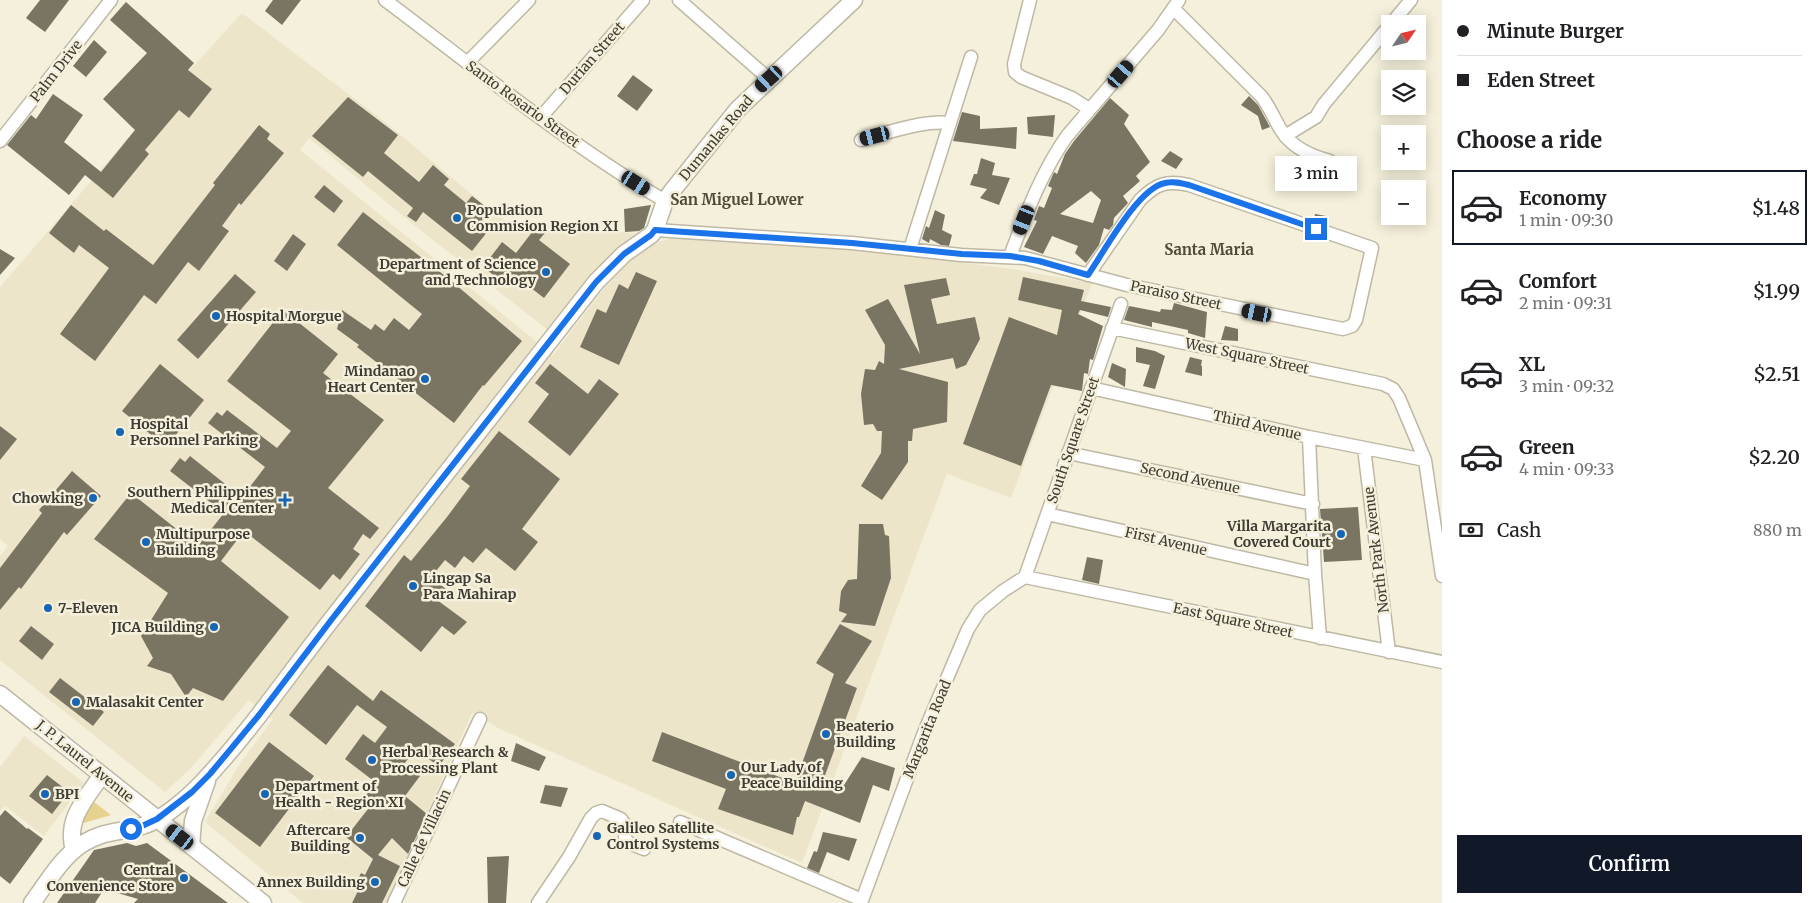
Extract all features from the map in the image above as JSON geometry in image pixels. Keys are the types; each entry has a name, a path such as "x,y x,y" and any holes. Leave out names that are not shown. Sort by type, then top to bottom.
{"main road":[{"name":"Dumanlas Road","path":"655,230 665,200 738,109 854,0"},
{"path":"32,903 60,865 74,850 104,833 142,826 157,819 192,792 210,774 259,715 596,282 624,254 651,235 655,230"},
{"name":"J. P. Laurel Avenue","path":"0,694 263,903"},
{"path":"191,846 193,821 210,774"},
{"path":"74,850 70,835 73,822 83,802 102,775"}],"street":[{"name":"Palm Drive","path":"0,141 111,0"},
{"path":"467,63 529,0"},
{"name":"Durian Street","path":"540,117 644,0"},
{"path":"678,0 769,79"},
{"path":"1030,0 1014,64 1015,72 1021,77 1072,98 1090,109"},
{"path":"1398,15 1411,0"},
{"name":"Santo Rosario Street","path":"388,1 467,63 596,158 665,200"},
{"path":"1010,256 1038,184 1067,136 1158,30 1177,4 1261,96 1285,136 1308,154 1330,161"},
{"path":"1285,136 1318,115 1381,35"},
{"path":"910,249 971,57"},
{"path":"861,140 904,129 949,123"},
{"name":"Paraiso Street","path":"655,230 852,243 962,254 1010,256 1039,261 1088,275 1220,305 1343,329 1352,326 1356,320 1372,248 1189,185 1176,182 1165,183 1149,191 1140,200 1088,275"},
{"name":"South Square Street","path":"1025,577 1122,304"},
{"name":"West Square Street","path":"1112,328 1383,384 1392,389 1399,398 1425,460"},
{"name":"Third Avenue","path":"1091,388 1309,437 1425,460"},
{"path":"1309,437 1320,638"},
{"name":"North Park Avenue","path":"1364,448 1388,652"},
{"name":"Second Avenue","path":"1068,453 1313,504"},
{"path":"1425,460 1442,576"},
{"name":"First Avenue","path":"1047,514 1315,574"},
{"name":"East Square Street","path":"1025,577 1442,662"},
{"name":"Margarita Road","path":"862,901 925,730 968,629 980,610 1003,591 1025,577"},
{"name":"Calle de Villacin","path":"394,903 480,719"},
{"path":"538,903 596,813 602,812 621,819 625,825 625,839 629,843 644,849"},
{"path":"680,822 862,901"}],"shaded area":[{"path":"242,13 385,122 493,212 512,225 561,226 640,234 549,331 414,225 309,138 300,150 553,355 601,292 626,265 647,248 661,241 676,238 726,238 879,252 1012,269 1092,283 1011,498 947,474 802,863 500,729 472,713 387,903 303,903 205,822 241,762 273,719 249,700 191,768 165,792 0,660 0,556 8,546 0,539 0,287 133,132"},
{"name":"BPI","path":"24,736 84,783 44,836 5,806 0,811 0,767"},
{"path":"94,802 111,815 80,824"}],"building":[{"path":"40,0 69,0 45,32 26,18"},
{"path":"273,0 301,0 282,25 265,11"},
{"path":"126,2 194,63 188,70 212,89 189,118 179,110 145,150 149,154 113,198 85,175 69,195 7,145 31,115 36,119 53,94 83,115 64,142 101,172 135,130 103,99 147,53 110,20"},
{"path":"94,40 107,52 86,77 73,66"},
{"path":"633,75 653,90 637,111 617,96"},
{"path":"1249,96 1258,105 1270,127 1262,130 1258,116 1241,105"},
{"path":"348,97 398,135 384,153 419,182 433,165 449,179 444,185 466,203 472,196 490,210 479,224 488,231 472,251 423,212 416,222 407,216 413,208 368,171 363,177 312,136"},
{"path":"1110,98 1129,115 1124,124 1150,162 1136,176 1140,181 1123,196 1128,203 1114,218 1113,225 1109,230 1104,228 1099,245 1086,263 1075,253 1078,246 1052,236 1043,254 1024,247 1037,221 1034,220 1039,206 1044,208 1052,188 1048,186 1054,172 1057,174 1065,154","holes":["1091,191 1101,200 1093,223 1060,214"]},
{"path":"962,112 980,116 980,129 1017,127 1016,149 953,141"},
{"path":"1055,115 1053,137 1028,134 1027,117"},
{"path":"259,125 270,134 267,139 284,153 241,205 239,203 222,226 229,231 199,271 188,262 156,304 144,295 95,361 60,334 109,268 79,245 74,253 49,233 71,205 153,265 215,185 213,183"},
{"path":"1170,151 1183,159 1176,169 1161,161"},
{"path":"981,158 995,163 992,175 1010,178 999,205 980,198 987,189 970,185 974,174 977,174"},
{"path":"1297,160 1309,165 1305,176 1294,171"},
{"path":"324,185 343,201 334,213 314,197"},
{"path":"651,205 644,228 639,231 625,232 624,209"},
{"path":"935,210 945,215 942,230 952,235 949,246 941,245 930,239 929,243 922,239 926,226 929,228"},
{"path":"363,212 449,279 522,341 483,385 454,423 357,347 359,345 337,329 342,310 371,330 375,324 384,331 394,318 409,330 422,314 337,245"},
{"path":"1315,214 1326,216 1324,223 1314,219"},
{"path":"536,227 545,233 539,240 570,264 544,298 513,274 505,284 483,267 502,242 516,253"},
{"path":"293,234 306,244 287,271 274,261"},
{"path":"0,249 15,258 0,275"},
{"path":"636,272 657,281 619,365 580,347 597,309 606,313 619,284 628,289"},
{"name":"Hospital Morgue","path":"235,274 256,292 198,359 177,340"},
{"path":"1023,277 1084,290 1081,301 1111,307 1108,317 1080,310 1078,314 1103,326 1093,360 1090,359 1088,374 1084,373 1082,391 1051,385 1021,466 963,444 1009,317 1057,335 1062,310 1018,300"},
{"path":"946,278 950,295 931,299 937,324 975,317 980,339 966,365 956,369 953,358 899,369 948,382 947,422 913,429 912,441 908,441 908,462 882,500 861,486 881,453 882,431 877,431 873,424 864,425 861,394 865,369 875,370 879,361 884,364 885,345 865,310 888,299 920,354 904,285"},
{"path":"1174,303 1207,312 1205,338 1188,333 1188,330 1152,322 1152,327 1124,320 1129,306 1160,312 1161,309 1172,310"},
{"path":"283,310 338,354 323,373 384,420 328,488 379,528 370,539 363,534 353,549 360,554 340,580 333,574 320,590 244,531 221,561 289,617 223,701 193,688 186,697 171,674 147,666 153,658 141,636 168,593 94,539 131,493 198,546 224,513 170,471 180,458 185,462 190,456 239,495 246,486 249,488 265,467 208,423 217,412 222,416 227,410 277,448 291,431 227,381"},
{"path":"1225,326 1238,329 1238,341 1221,340"},
{"path":"1136,347 1155,351 1165,356 1155,389 1143,386 1150,365 1136,362"},
{"path":"1190,357 1202,360 1202,376 1185,372"},
{"path":"1112,363 1126,369 1125,387 1108,377"},
{"path":"160,364 204,400 166,447 122,411"},
{"path":"550,364 588,394 599,379 619,394 570,456 528,422 549,394 535,383"},
{"path":"0,426 17,439 0,460"},
{"path":"499,431 560,479 522,529 538,542 515,571 486,548 473,563 464,556 455,568 445,560 431,577 446,589 437,600 467,622 454,635 442,626 421,652 365,606 404,555 411,561 447,517 470,486 461,479"},
{"path":"72,471 101,496 67,535 64,532 21,589 19,587 0,610 0,568 42,513 39,510"},
{"name":"Villa Margarita Covered Court","path":"1358,507 1362,560 1324,562 1320,509"},
{"path":"859,524 883,524 885,535 889,536 891,578 875,626 841,622 847,614 839,611 841,591 848,580 857,579"},
{"path":"1087,557 1103,560 1099,584 1082,580"},
{"path":"840,624 872,641 845,683 857,688 824,778 844,785 862,757 895,768 889,791 873,785 860,823 805,801 799,817 797,817 793,835 718,809 726,789 652,761 662,732 795,783 834,674 816,663"},
{"path":"31,626 54,644 42,660 19,641"},
{"path":"328,665 373,701 381,690 455,744 439,766 415,750 404,764 420,776 405,796 427,814 408,854 392,838 378,855 400,866 382,903 352,903 358,891 353,889 361,873 365,875 373,859 346,837 368,809 365,807 371,799 366,795 375,782 345,759 363,734 375,743 387,727 357,705 326,745 289,715"},
{"name":"Malasakit Center","path":"60,678 104,712 93,726 49,692"},
{"path":"269,742 314,776 260,847 215,813"},
{"path":"516,743 546,757 539,771 511,761"},
{"path":"47,775 69,792 52,814 29,796"},
{"path":"545,785 568,788 561,807 540,803"},
{"path":"5,810 27,829 43,839 10,884 0,876 0,816"},
{"path":"823,832 857,839 849,861 827,852 819,873 807,868 814,851 817,852"},
{"path":"127,843 136,846 147,843 228,903 134,903 138,899 104,889 95,903 57,903 94,850"},
{"path":"509,856 506,903 488,903 487,857"}],"place":[{"name":"Population Commision Region XI","path":"457,218"},
{"name":"Department of Science and Technology","path":"546,272"},
{"name":"Hospital Morgue","path":"216,316"},
{"name":"Mindanao Heart Center","path":"425,379"},
{"name":"Hospital Personnel Parking","path":"120,432"},
{"name":"Chowking","path":"93,498"},
{"name":"Southern Philippines Medical Center","path":"285,500"},
{"name":"Villa Margarita Covered Court","path":"1341,534"},
{"name":"Multipurpose Building","path":"146,542"},
{"name":"Lingap Sa Para Mahirap","path":"413,586"},
{"name":"7-Eleven","path":"48,608"},
{"name":"JICA Building","path":"214,627"},
{"name":"Malasakit Center","path":"76,702"},
{"name":"Beaterio Building","path":"826,734"},
{"name":"Herbal Research & Processing Plant","path":"372,760"},
{"name":"Our Lady of Peace Building","path":"731,775"},
{"name":"BPI","path":"45,794"},
{"name":"Department of Health - Region XI","path":"265,794"},
{"name":"Galileo Satellite Control Systems","path":"597,836"},
{"name":"Aftercare Building","path":"360,838"},
{"name":"Central Convenience Store","path":"184,878"},
{"name":"Annex Building","path":"375,882"}],"district":[{"name":"San Miguel Lower","path":"737,200"},
{"name":"Santa Maria","path":"1209,250"}],"route":[{"path":"131,829 157,819 192,792 210,774 259,715 596,282 613,263 635,245 646,239 655,230 852,243 985,256 1010,256 1039,261 1088,275 1140,200 1157,186 1176,182 1316,229"}]}
